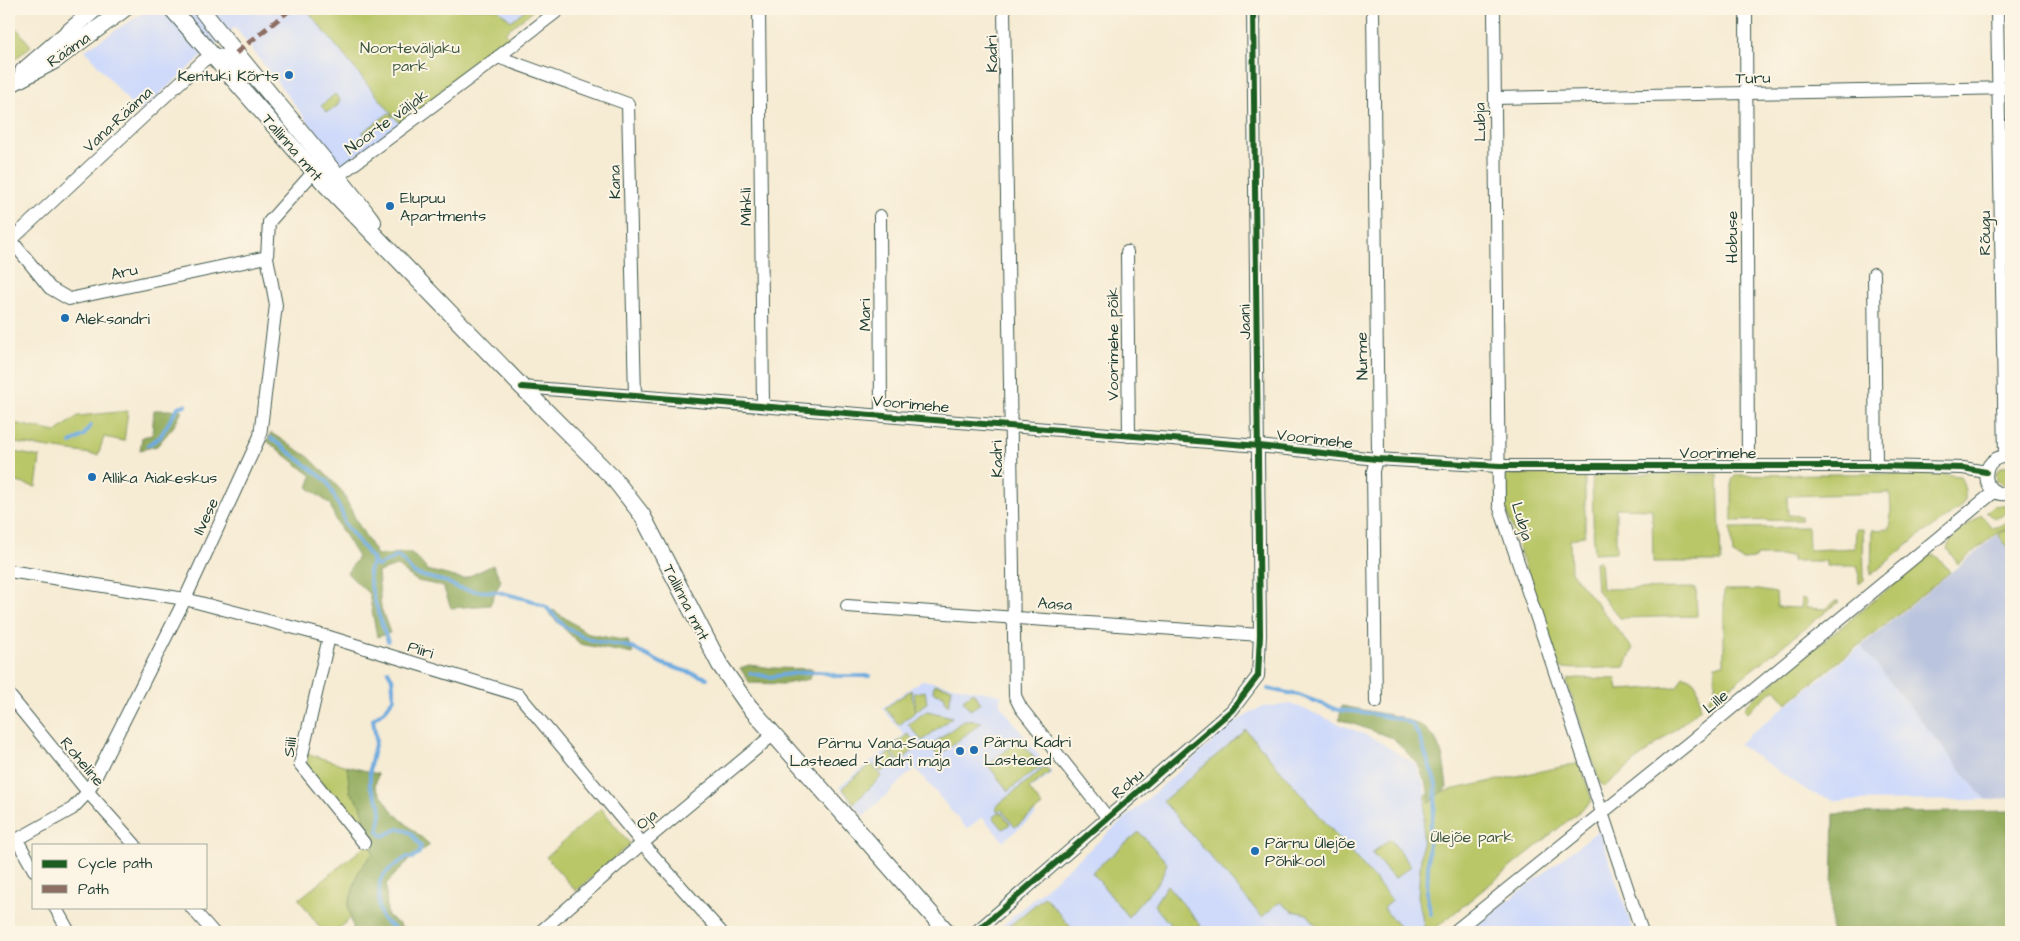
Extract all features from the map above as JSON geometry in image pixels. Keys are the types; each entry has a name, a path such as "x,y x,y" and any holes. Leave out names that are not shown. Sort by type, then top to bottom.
{"main road":[{"name":"Rääma","path":"9,85 44,51 95,9"},
{"name":"Rääma","path":"9,85 54,61 124,9"},
{"name":"Tallinna mnt","path":"172,9 211,55 320,166 418,281 614,479 642,515 720,665 748,705 947,932"},
{"name":"Tallinna mnt","path":"201,9 255,76 320,166"}],"street":[{"name":"Noorte väljak","path":"332,180 560,9"},
{"name":"Mihkli","path":"759,9 763,406"},
{"name":"Kadri","path":"1004,9 1009,425 1015,696 1021,708 1108,818"},
{"name":"Jaani","path":"1253,9 1260,635"},
{"name":"Nurme","path":"1373,9 1378,442 1373,471 1376,702"},
{"name":"Lubja","path":"1494,9 1499,505 1642,932"},
{"name":"Hobuse","path":"1746,9 1748,466"},
{"name":"Rõugu","path":"1997,9 1997,90 2006,248 2008,457"},
{"path":"211,55 222,55 255,76"},
{"name":"Vana-Rääma","path":"10,241 211,55"},
{"name":"Kana","path":"498,57 628,104 635,396"},
{"name":"Turu","path":"1495,98 1997,90 2011,88"},
{"name":"Ilvese","path":"13,842 72,809 88,792 185,599 260,436 276,306 267,257 269,222 320,166"},
{"name":"Mari","path":"880,216 881,414"},
{"name":"Aru","path":"10,241 50,288 69,299 267,257"},
{"name":"Voorimehe põik","path":"1127,252 1129,436"},
{"path":"1874,274 1876,466"},
{"name":"Voorimehe","path":"522,387 881,414 1259,446 1376,459 1499,466 1876,466 1963,468 1986,472"},
{"path":"2008,457 1992,461 1986,472 1987,483 1995,492 2000,494 2011,493"},
{"name":"Lille","path":"1454,932 1603,813 1995,492"},
{"name":"Piiri","path":"9,571 185,599 329,636 519,695 642,843 721,932"},
{"name":"Aasa","path":"847,606 1013,616 1260,635"},
{"name":"Rohu","path":"976,932 1232,710 1258,676 1260,635"},
{"name":"Siili","path":"329,636 300,764 364,843"},
{"name":"Roheline","path":"9,695 88,792 134,844"},
{"name":"Oja","path":"540,932 642,843 774,734"},
{"path":"13,842 32,867"},
{"path":"56,908 69,932"},
{"path":"192,908 213,932"}],"shaded area":[{"path":"149,9 306,9 401,125 341,165 235,27 138,113 85,50"},
{"path":"486,9 530,9 504,30"},
{"path":"1998,534 2011,552 2011,798 1985,800 1861,646"},
{"path":"1861,646 1985,800 1837,801 1811,793 1738,744"},
{"name":"Pärnu Vana-Sauga Lasteaed - Kadri maja","path":"922,680 1001,695 1000,704 1052,773 1021,797 1036,815 1003,841 982,817 967,829 915,768 864,816 839,787 904,735 882,708"},
{"name":"Pärnu Ülejõe Põhikool","path":"1292,704 1375,739 1415,764 1423,781 1426,795 1418,896 1425,932 995,932 1234,723 1261,707"},
{"path":"1599,830 1634,932 1468,932"}],"green space":[{"name":"Noorteväljaku park","path":"306,9 498,9 511,21 526,9 535,9 505,32 510,38 401,125"},
{"path":"9,19 31,46 9,64"},
{"path":"335,94 340,99 337,106 327,112 321,106"},
{"path":"389,113 393,116 367,135 362,133"},
{"path":"2011,254 2011,346 2007,344 2005,257"},
{"path":"154,410 182,410 174,426 157,446 140,450 142,437 152,435"},
{"path":"128,411 124,441 104,437 98,455 9,442 9,422 56,432 78,416"},
{"path":"271,433 309,457 342,491 357,522 377,555 410,554 415,556 427,570 463,579 493,565 501,580 490,605 451,608 443,586 417,581 397,566 378,572 381,608 390,633 377,637 369,594 347,573 358,557 336,521 330,504 308,488 312,476 267,441"},
{"path":"9,451 40,457 36,487 9,480"},
{"path":"2011,466 2011,484 2003,485 1997,481 1996,474 1999,468"},
{"path":"1585,473 1585,535 1570,540 1571,572 1633,649 1625,667 1581,669 1559,667 1505,507 1503,480 1508,475"},
{"path":"1938,473 1960,476 1965,493 1965,499 1962,504 1951,515 1916,538 1871,575 1872,530 1889,529 1891,513 1890,493 1787,496 1788,515 1801,516 1801,520 1732,521 1732,480 1736,475"},
{"path":"1595,474 1718,474 1721,562 1653,562 1652,509 1616,508 1616,552 1594,553 1592,480"},
{"path":"2011,504 2011,510 1996,518 1986,512 1994,506"},
{"path":"1981,515 1992,527 1997,527 2011,520 2011,527 1997,533 1958,564 1947,549 1950,540"},
{"path":"1808,527 1809,550 1855,548 1856,529 1863,529 1864,580 1859,584 1858,566 1826,566 1826,561 1792,561 1792,556 1756,556 1755,559 1743,560 1733,555 1731,528"},
{"path":"2011,528 2011,552 1998,534"},
{"path":"1934,555 1939,558 1950,572 1787,703 1775,689 1747,712 1744,709 1748,703 1927,557"},
{"path":"1595,562 1600,562 1602,589 1696,588 1697,616 1620,618 1597,590"},
{"path":"1724,590 1758,590 1776,593 1777,607 1801,608 1802,598 1806,600 1806,608 1826,609 1836,601 1840,601 1709,703 1708,699 1715,692 1715,665 1724,664"},
{"path":"553,610 589,634 628,641 633,654 580,644 549,614"},
{"path":"749,665 813,669 810,679 785,684 750,683 740,668"},
{"path":"1683,676 1693,680 1696,684 1699,693 1700,709 1605,786 1600,783 1567,682 1569,679 1616,679 1618,690 1677,687"},
{"path":"934,684 952,688 949,704 946,704 944,695 933,692"},
{"path":"911,690 915,712 899,725 885,708"},
{"path":"925,691 927,703 916,711 914,693"},
{"path":"973,692 981,703 970,710 963,700"},
{"path":"1342,706 1400,717 1424,727 1435,738 1443,757 1447,787 1429,803 1429,792 1418,764 1393,738 1339,719"},
{"path":"927,711 952,717 922,741 908,724"},
{"path":"964,720 982,722 938,756 930,746"},
{"path":"1246,730 1392,900 1383,908 1404,932 1322,932 1307,914 1292,911 1280,902 1262,917 1163,801"},
{"path":"908,734 918,746 900,762 889,749"},
{"path":"1019,740 1041,766 1008,791 988,765"},
{"path":"890,752 896,761 881,772 875,765"},
{"path":"308,754 347,766 350,792 361,805 370,838 369,843 307,765"},
{"name":"Ülejõe park","path":"1580,763 1592,801 1431,932 1425,932 1418,896 1426,795"},
{"path":"871,764 882,776 854,803 842,788"},
{"path":"347,766 378,774 375,786 393,812 430,845 409,860 386,884 387,915 400,925 404,932 354,932 348,906 359,870 373,853 361,805 350,792"},
{"path":"1045,767 1050,772 1029,789 1042,806 1015,827 1001,809 998,811 995,807"},
{"path":"601,808 630,844 576,891 546,857"},
{"path":"1000,811 1010,824 1003,829 993,817"},
{"path":"2011,811 2011,932 1831,932 1834,814"},
{"path":"1139,832 1167,863 1161,879 1128,917 1092,872"},
{"path":"1390,839 1411,866 1394,879 1372,853"},
{"path":"369,843 373,853 359,870 348,906 351,918 334,932 323,932 299,899"},
{"path":"1167,885 1201,926 1194,932 1166,932 1172,927 1154,905"},
{"path":"1044,897 1075,932 1002,932"}],"waterway":[{"path":"148,445 160,437 178,407 185,405"},
{"path":"71,443 84,435 91,425"},
{"path":"271,438 327,481 343,515 344,523 373,560 369,577 388,641"},
{"path":"372,562 378,566 398,556 415,574 447,582 458,588 498,592 530,600 546,607 564,626 579,635 594,641 630,647 663,664 707,678"},
{"path":"388,671 392,678 394,698 385,710 373,719 376,740 370,766 370,786 380,804 381,814 378,832 383,836 400,828 411,833 421,847 419,853 412,858 407,857 385,874 380,881 379,910 381,915 386,923 402,932"},
{"path":"750,673 769,677 805,672 821,672 837,676 870,676"},
{"path":"1268,689 1299,695 1338,710 1399,719 1412,724 1419,736 1436,784 1435,807 1429,831 1427,896 1431,914"}],"marked path":[{"path":"236,53 291,9"}],"cycle path":[{"path":"976,932 1232,710 1258,676 1260,635 1253,9"},
{"path":"522,387 1259,446 1376,459 1499,466 1876,466 1963,468 1986,472"}],"place":[{"name":"Kentuki Kõrts","path":"289,75"},
{"name":"Elupuu Apartments","path":"390,206"},
{"name":"Aleksandri","path":"65,318"},
{"name":"Allika Aiakeskus","path":"92,477"},
{"name":"Pärnu Kadri Lasteaed","path":"974,750"},
{"name":"Pärnu Vana-Sauga Lasteaed - Kadri maja","path":"960,751"},
{"name":"Pärnu Ülejõe Põhikool","path":"1255,851"}]}
